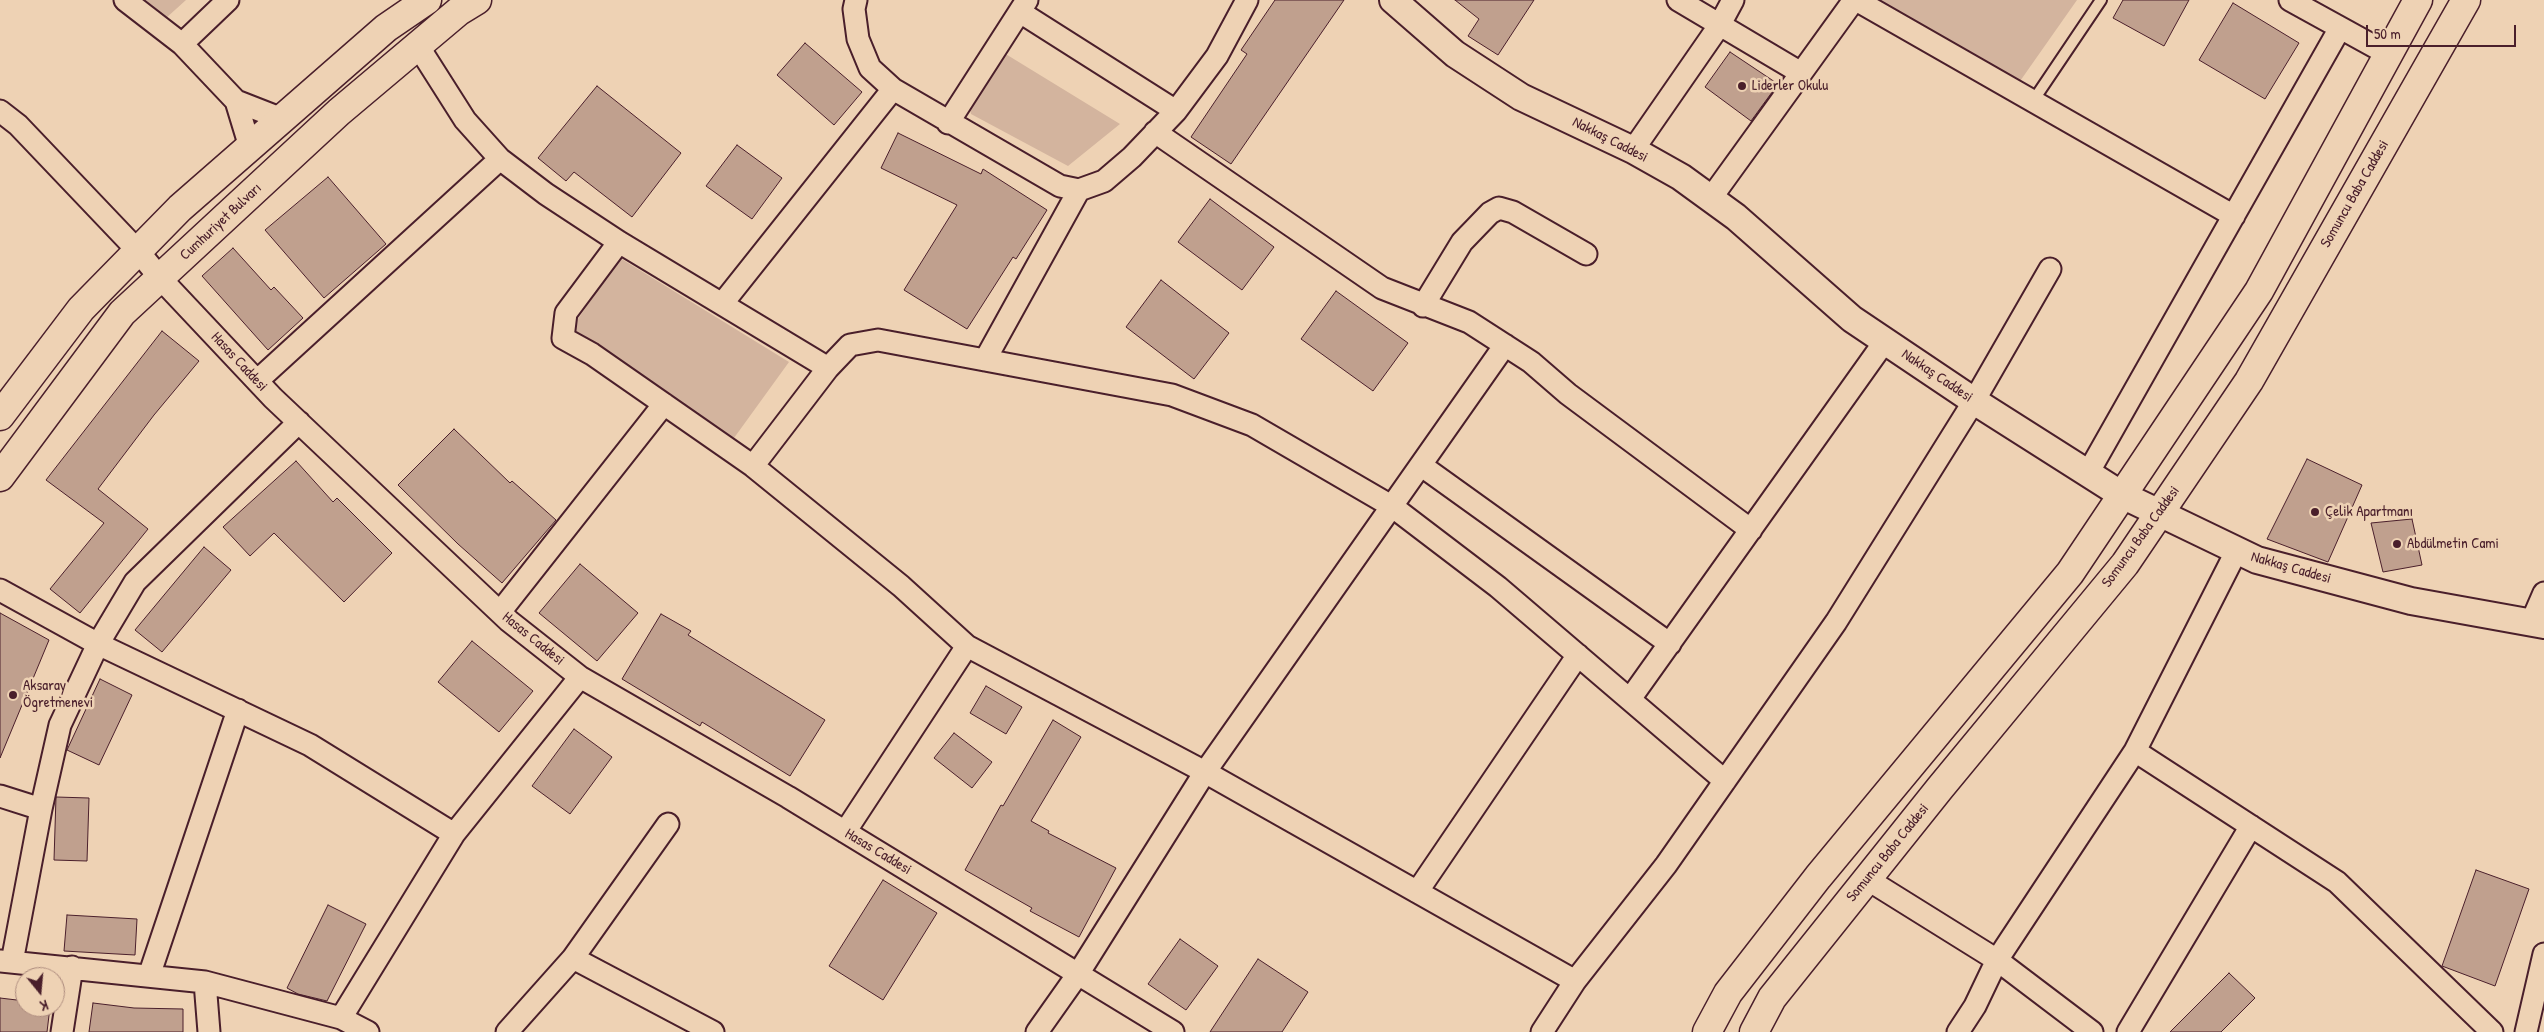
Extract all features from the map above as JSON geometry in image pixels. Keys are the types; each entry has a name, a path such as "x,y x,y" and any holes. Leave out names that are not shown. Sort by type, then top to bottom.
{"main road":[{"path":"0,416 81,309 180,208 386,28 427,0"},
{"name":"Cumhuriyet Bulvarı","path":"0,477 122,313 303,146 459,11 477,0"},
{"path":"1707,1032 1728,993 1818,877 2070,573 2259,291 2418,0"},
{"name":"Somuncu Baba Caddesi","path":"1754,1032 1772,998 2125,564 2249,381 2466,0"},
{"path":"282,119 295,120 302,126 304,134 303,146"},
{"path":"250,147 249,154 252,162 260,167 278,169"}],"street":[{"path":"125,0 182,44 236,101 282,119"},
{"path":"182,44 228,0"},
{"path":"856,0 854,9 858,39 867,61 870,68 893,89 948,123 1060,186 1079,190 1104,181 1176,111 1217,56 1247,0"},
{"name":"Nakkaş Caddesi","path":"1393,0 1455,54 1521,97 1633,150 1682,177 1736,217 1852,319 1974,401 2122,495 2257,560 2411,601 2538,624"},
{"path":"1678,0 1801,73"},
{"path":"1633,150 1719,26 1733,0"},
{"path":"1711,198 1855,0 2234,216"},
{"path":"2290,0 2388,54"},
{"path":"948,123 1024,6 1176,111"},
{"path":"2088,473 2340,28"},
{"path":"418,46 464,120 500,158 546,194 619,242 828,368"},
{"path":"722,304 893,89"},
{"path":"236,101 250,147"},
{"name":"Hasas Caddesi","path":"0,111 18,125 138,251 160,278 257,381 299,422 500,612 580,677 845,832 1173,1032"},
{"path":"1155,132 1382,288 1423,306 1469,322 1531,362 1568,394 1751,530"},
{"path":"257,381 500,158"},
{"path":"985,360 1079,190"},
{"path":"1423,306 1462,242 1490,213 1499,208 1513,212 1586,254"},
{"path":"619,242 566,313 563,338 592,354 753,466 901,586 968,646 1205,772 1575,981"},
{"path":"1542,1032 1575,981 1666,865 1836,622 1974,401 2050,269"},
{"path":"753,466 828,368 850,345 878,340 1172,395 1252,425 1393,507 1498,587 1725,781"},
{"path":"1630,699 1886,341"},
{"path":"1037,1032 1078,974 1205,772 1505,346"},
{"path":"500,612 664,404"},
{"path":"299,422 135,582 98,644 60,725 6,961 205,982 342,1018 368,1032"},
{"path":"1422,466 1670,644"},
{"path":"1958,1032 1975,1006 1996,960 2135,752 2237,550"},
{"path":"0,590 98,644 310,744 454,834"},
{"path":"2538,624 2544,593"},
{"path":"845,832 968,646"},
{"path":"1417,892 1578,654"},
{"path":"342,1018 454,834 580,677"},
{"path":"149,976 238,710"},
{"path":"2135,752 2337,882 2492,1032"},
{"path":"0,796 41,809"},
{"path":"507,1032 573,958 668,824"},
{"path":"2128,1032 2251,826"},
{"path":"1867,880 1996,960 2092,1032"},
{"path":"2526,1032 2544,954"},
{"path":"573,958 713,1032"},
{"path":"62,1032 72,967"},
{"path":"205,982 209,1032"}],"lane":[{"path":"2033,101 2100,0"}],"shaded area":[{"path":"144,0 186,0 165,19"},
{"path":"1865,0 2077,0 2018,84"},
{"path":"1004,53 1120,124 1068,166 971,114 969,104"},
{"path":"620,258 789,362 734,438 571,329"}],"building":[{"path":"1275,0 1344,0 1231,164 1191,137 1247,54 1241,50"},
{"path":"1455,0 1534,0 1498,55 1468,36 1479,19"},
{"path":"2123,0 2189,0 2164,46 2113,18"},
{"path":"2233,3 2299,43 2265,99 2199,60"},
{"path":"805,43 862,92 834,125 777,75"},
{"name":"Liderler Okulu","path":"1730,52 1778,84 1751,121 1705,87"},
{"path":"597,86 681,153 632,217 574,172 566,181 538,158"},
{"path":"898,133 981,174 983,169 1047,210 1016,259 1013,257 967,329 904,290 957,205 881,168"},
{"path":"737,145 782,178 752,219 706,186"},
{"path":"328,177 386,244 324,298 265,230"},
{"path":"1210,199 1274,247 1242,290 1178,242"},
{"path":"233,248 271,290 274,287 303,318 268,350 202,276"},
{"path":"1161,280 1229,333 1194,379 1126,327"},
{"path":"1336,291 1408,343 1373,391 1301,339"},
{"path":"162,331 199,361 154,415 98,489 148,529 80,613 50,589 104,523 46,480"},
{"path":"454,429 510,483 512,481 556,520 502,583 458,544 398,485"},
{"name":"Çelik Apartmanı","path":"2307,459 2362,485 2328,562 2267,539"},
{"path":"296,461 333,502 337,498 392,553 344,602 274,533 250,556 223,527"},
{"name":"Abdülmetin Cami","path":"2412,519 2422,565 2383,572 2371,523"},
{"path":"204,547 231,570 162,652 135,630"},
{"path":"580,564 638,613 597,661 539,613"},
{"name":"Aksaray Ögretmenevi","path":"0,613 49,640 0,758"},
{"path":"661,614 691,631 688,635 825,720 790,776 702,722 700,726 622,679"},
{"path":"472,641 533,691 499,732 438,682"},
{"path":"100,679 132,695 99,765 67,750"},
{"path":"986,686 1022,707 1006,734 970,713"},
{"path":"1053,720 1081,737 1031,821 1049,831 1048,833 1116,868 1079,937 1030,911 1032,908 965,870 1001,805 1003,806"},
{"path":"574,729 612,757 570,814 532,786"},
{"path":"954,733 992,762 972,788 934,758"},
{"path":"56,797 89,798 87,861 54,860"},
{"path":"2476,870 2529,889 2495,986 2442,966"},
{"path":"883,880 937,913 883,1000 829,966"},
{"path":"328,905 366,924 327,1001 298,994 287,988"},
{"path":"67,915 137,919 135,955 64,951"},
{"path":"1180,939 1218,966 1186,1010 1148,984"},
{"path":"1258,959 1308,992 1282,1032 1210,1032"},
{"path":"2229,973 2255,998 2221,1032 2170,1032"},
{"path":"0,998 15,1000 15,1017 49,1017 47,1032 0,1032"},
{"path":"93,1003 134,1008 183,1009 183,1032 89,1032"}],"place":[{"name":"Liderler Okulu","path":"1742,86"},
{"name":"Çelik Apartmanı","path":"2315,512"},
{"name":"Abdülmetin Cami","path":"2397,544"},
{"name":"Aksaray Ögretmenevi","path":"13,695"}]}
